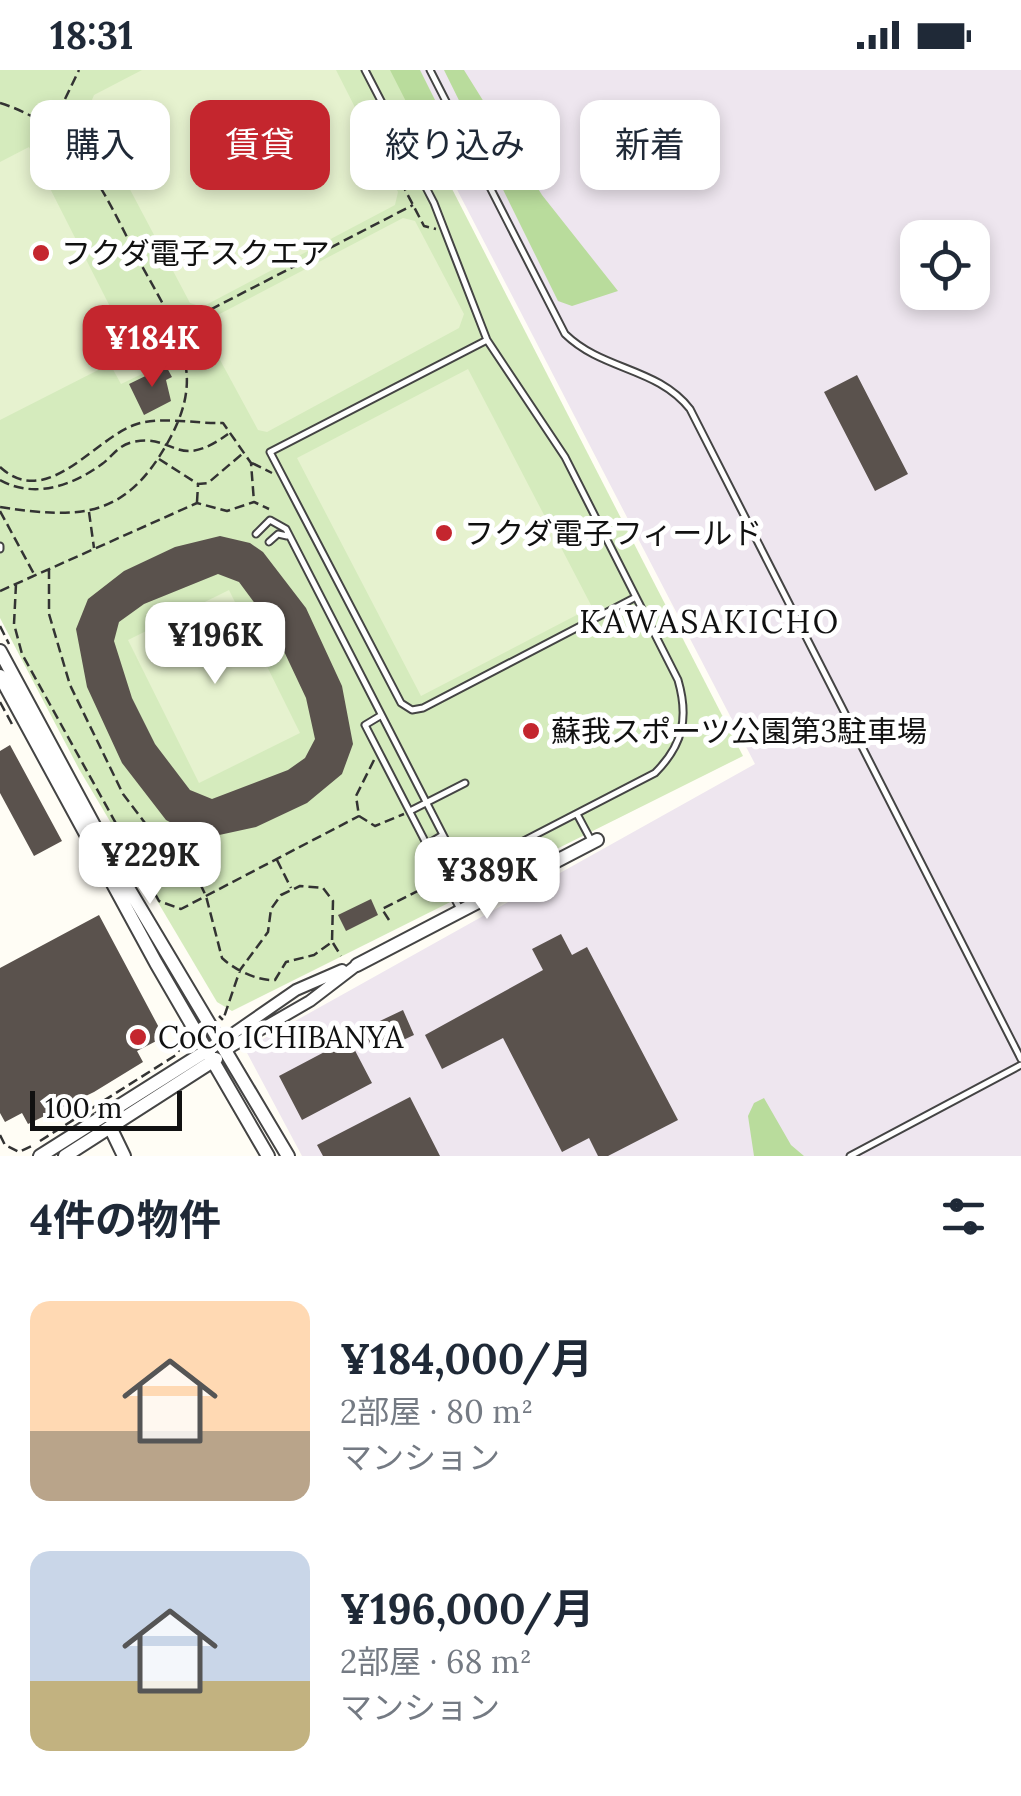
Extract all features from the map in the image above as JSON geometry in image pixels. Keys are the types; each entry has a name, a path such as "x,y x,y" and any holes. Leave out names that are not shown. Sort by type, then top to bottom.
{"street":[{"path":"0,651 117,869 288,1156"},
{"path":"0,676 268,1156"},
{"path":"66,1156 302,987 357,964 594,842"},
{"path":"223,1046 310,1001 357,964"},
{"path":"302,987 311,990 310,1001"},
{"path":"40,1156 210,1056"},
{"path":"110,1128 124,1156"}],"lane":[{"path":"365,70 381,100"},
{"path":"430,70 565,334 596,358 660,380 690,409 1021,1062 850,1156"},
{"path":"427,190 447,232 486,340 565,457 678,680 685,704 683,731 673,755 655,772 444,880"},
{"path":"486,340 270,452 401,703 412,710 636,597"},
{"path":"256,534 262,524 274,520 290,537 477,903"},
{"path":"269,542 278,534 290,537"},
{"path":"380,716 365,725 461,911"},
{"path":"410,812 465,783"},
{"path":"577,814 594,842"},
{"path":"426,845 443,835"}],"path":[{"path":"65,100 79,70"},
{"path":"0,103 30,117"},
{"path":"0,509 67,516 89,512 134,491 178,424 187,384 178,340 102,190"},
{"path":"405,190 424,226 447,232"},
{"path":"200,316 413,205"},
{"path":"168,319 187,310 200,316"},
{"path":"178,340 199,327 200,316"},
{"path":"0,467 16,477 41,479 88,458 134,425 223,424 251,462 284,478"},
{"path":"0,480 28,490 48,490 100,465 126,444 148,441 182,453 199,451 229,434"},
{"path":"158,459 198,484 208,482 244,452"},
{"path":"251,462 270,452"},
{"path":"251,462 254,502"},
{"path":"197,503 198,484"},
{"path":"0,591 197,503 228,511 254,502 269,510"},
{"path":"0,509 34,576"},
{"path":"89,512 94,549"},
{"path":"49,569 50,614 70,685 123,794 158,840 185,860 206,896 222,958 240,970 275,980 278,986"},
{"path":"16,584 14,624 22,654 159,901 182,909 360,816"},
{"path":"0,702 13,726"},
{"path":"377,749 356,796 360,816 375,826 410,812"},
{"path":"276,860 292,889"},
{"path":"388,920 382,909 444,880"},
{"path":"223,1020 240,970 268,932 274,902 292,889 312,884 330,895 332,942 341,956"},
{"path":"275,980 286,962 314,955 332,942"},
{"path":"0,1136 12,1150 28,1149 176,1054 182,1047 179,1025"}],"shaded area":[{"path":"395,70 1021,70 1021,1156 302,1156 245,1049 755,764 457,190 560,190 560,100 411,100"}],"green space":[{"path":"0,70 391,70 406,100 350,100 350,190 453,190 743,756 232,1011 217,1002 79,769 0,618"},
{"path":"142,70 336,70 351,100 350,190 397,190 395,205 202,307 190,303 130,190 170,190 170,100 92,100 94,95"},
{"path":"390,70 420,70 435,100 405,100"},
{"path":"444,70 464,70 483,100 459,100"},
{"name":"フクダ電子スクエア","path":"29,147 30,190 51,190 133,352 151,344 161,365 121,384 110,364 0,420 0,162"},
{"path":"503,190 539,190 618,291 572,306 558,301"},
{"path":"403,218 415,221 464,314 459,328 267,432 258,430 206,334 210,319"},
{"name":"フクダ電子フィールド","path":"468,369 592,607 421,696 297,458"},
{"path":"229,590 300,733 199,783 128,640"},
{"path":"764,1098 791,1145 804,1156 754,1156 748,1116 754,1103"}],"building":[{"path":"166,366 172,377 166,380 171,401 144,415 129,384"},
{"path":"857,375 908,474 875,491 824,392"},
{"path":"220,536 250,543 263,552 306,608 342,686 353,744 342,774 307,803 256,827 210,837 194,835 166,820 122,763 87,687 76,629 88,599 124,571 175,547","holes":["218,574 239,582 273,628 306,698 315,739 305,758 288,770 212,799 190,790 155,744 132,698 114,641 119,622 144,604"]},
{"path":"10,745 62,841 34,856 0,793 0,751"},
{"path":"371,899 378,915 346,931 338,915"},
{"path":"99,915 164,1037 137,1051 143,1062 94,1092 28,1124 22,1113 5,1122 0,1113 0,968"},
{"path":"561,934 572,955 587,947 678,1120 608,1156 598,1156 589,1138 562,1152 503,1038 442,1069 425,1035 543,970 532,949"},
{"path":"403,1010 414,1035 375,1053 363,1029"},
{"path":"349,1039 372,1083 302,1120 279,1076"},
{"path":"410,1097 440,1156 323,1156 317,1145"}],"place":[{"name":"フクダ電子スクエア","path":"41,253"},
{"name":"フクダ電子フィールド","path":"444,533"},
{"name":"蘇我スポーツ公園第3駐車場","path":"531,731"},
{"name":"CoCo ICHIBANYA","path":"138,1037"}],"district":[{"name":"KAWASAKICHO","path":"710,621"}]}
